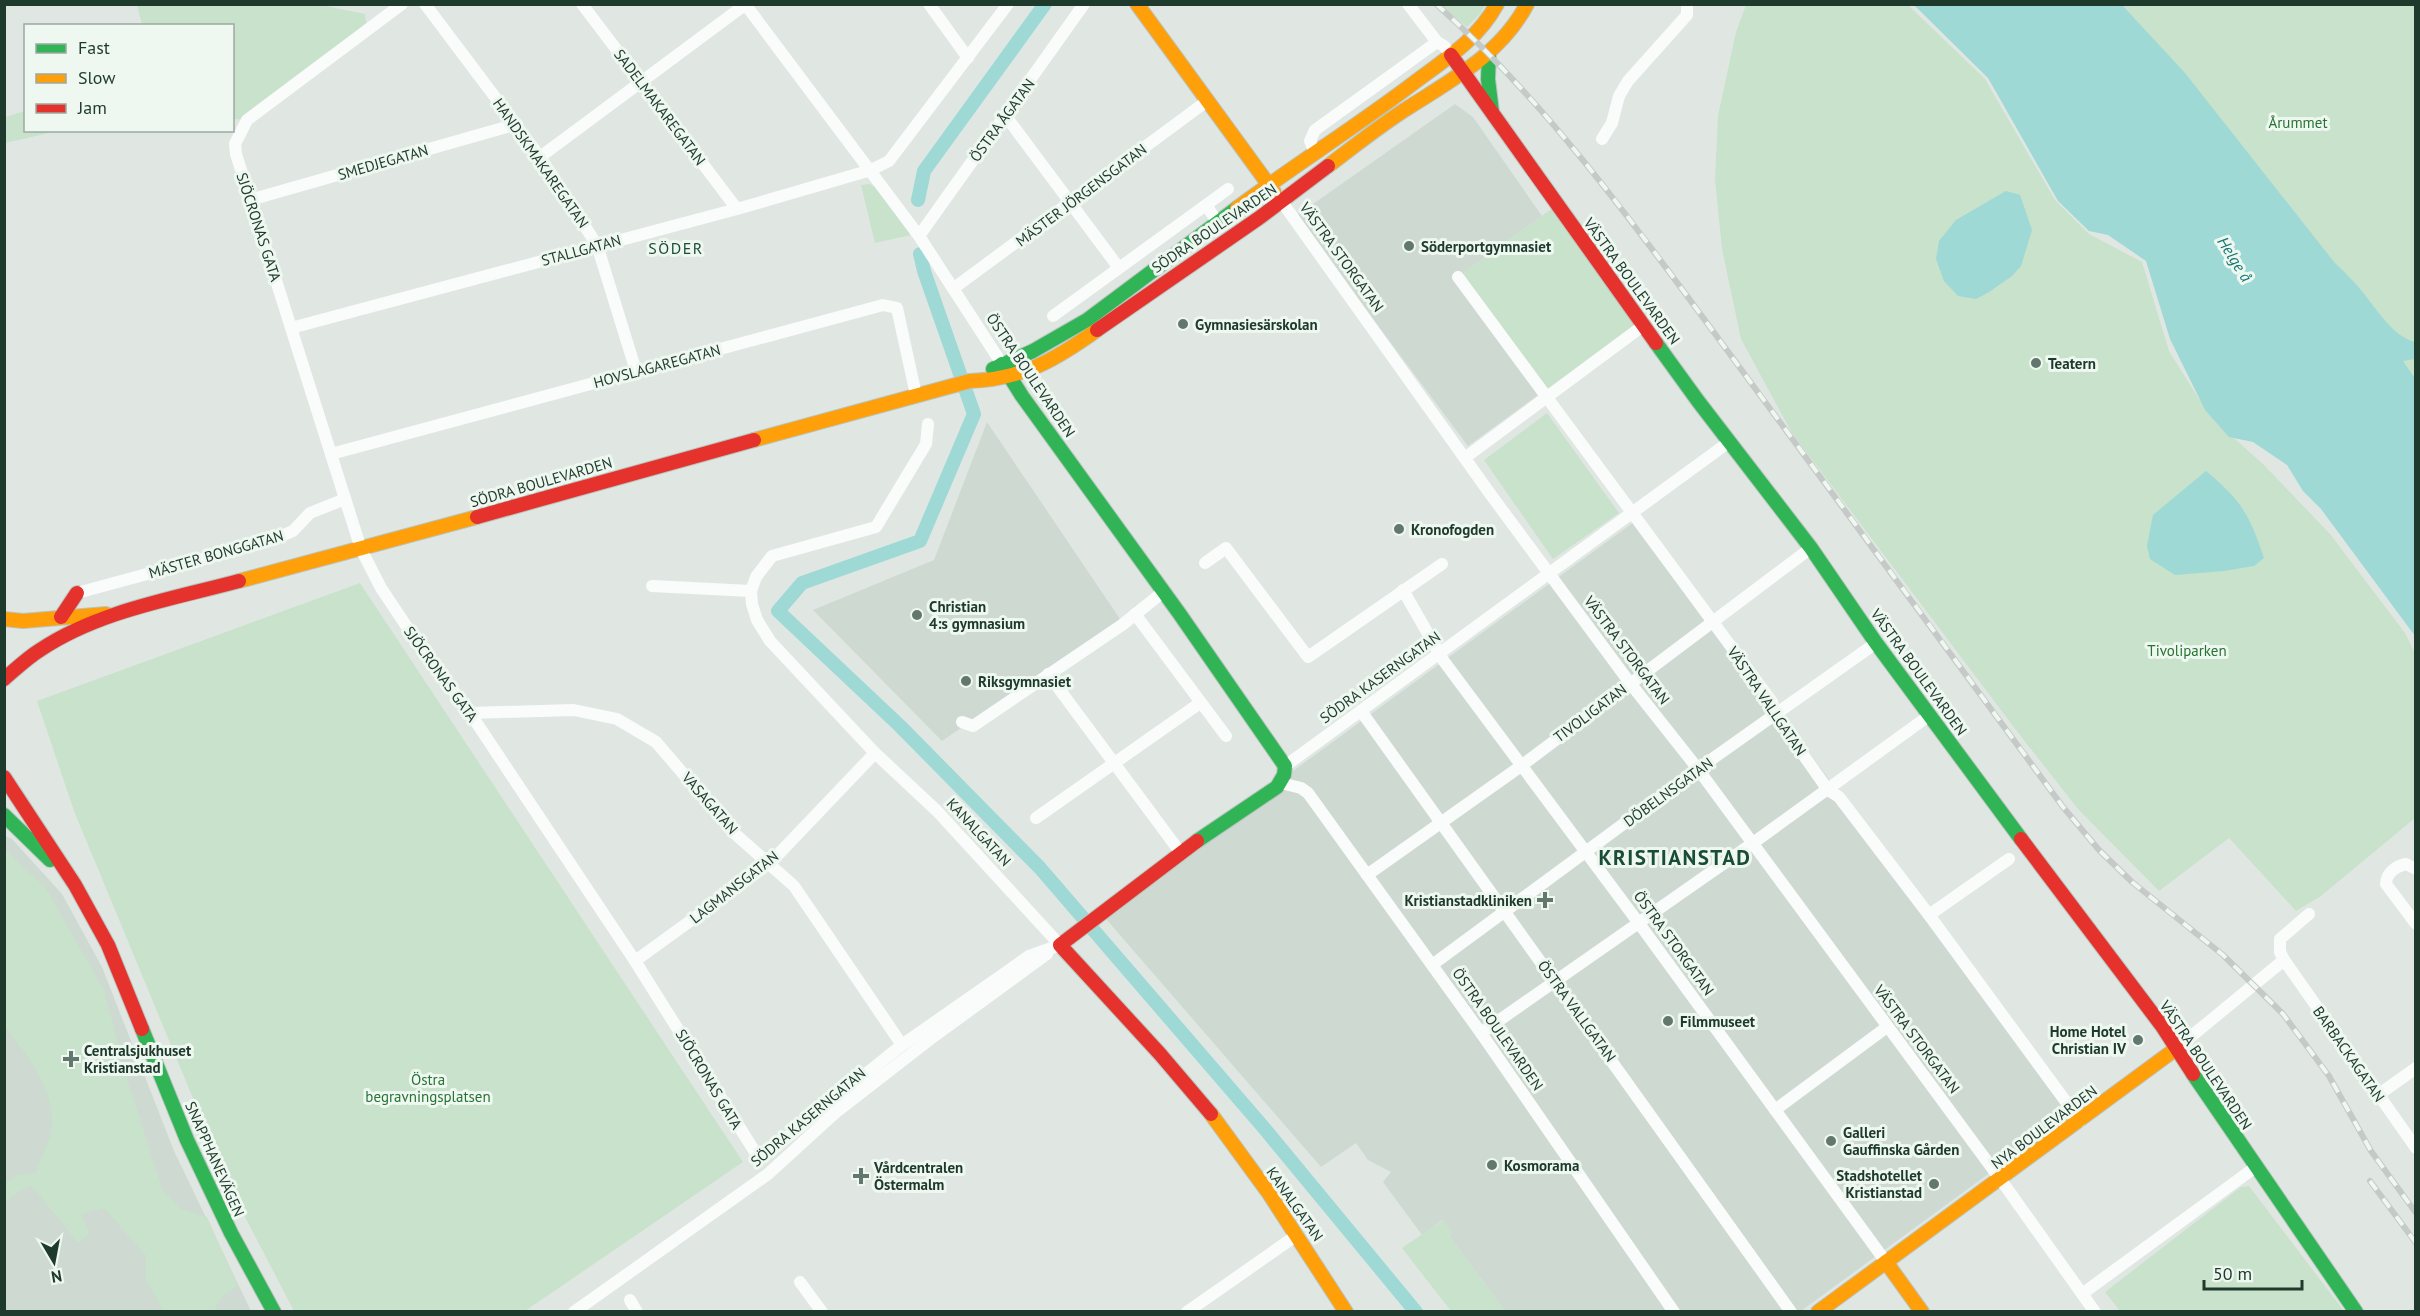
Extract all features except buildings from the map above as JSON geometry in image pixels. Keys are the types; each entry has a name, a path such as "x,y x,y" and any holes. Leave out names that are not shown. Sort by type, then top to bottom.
{"street":[{"name":"SJÖCRONAS GATA","path":"402,4 247,120 235,144 250,200 361,549 381,588 421,648 470,713 635,961 755,1152"},
{"name":"HANDSKMAKAREGATAN","path":"425,4 517,124 597,245 636,371"},
{"name":"SADELMAKAREGATAN","path":"582,4 737,209"},
{"path":"929,4 968,58"},
{"path":"871,170 889,160 1008,4"},
{"name":"ÖSTRA ÅGATAN","path":"920,236 1084,4"},
{"name":"VÄSTRA STORGATAN","path":"1137,4 1550,574 1630,683 1753,843 2001,1179 2095,1311"},
{"path":"1408,4 1437,42 1444,46 1451,55"},
{"name":"SÖDRA BOULEVARDEN","path":"970,381 1033,351 1087,320 1269,184 1379,109 1451,55 1480,30 1497,4"},
{"name":"SÖDRA BOULEVARDEN","path":"4,679 39,650 71,633 119,613 361,549 916,395 970,381 997,380 1041,366 1068,351 1282,202 1379,127 1489,54 1517,24 1527,4"},
{"path":"1602,139 1612,123 1622,89 1687,15 1687,4"},
{"path":"540,157 745,5"},
{"name":"ÖSTRA BOULEVARDEN","path":"745,5 920,236 1010,376 1285,766"},
{"path":"1315,153 1310,141 1315,130 1437,42"},
{"path":"1489,54 1488,79 1492,114"},
{"name":"VÄSTRA BOULEVARDEN","path":"1451,55 1729,442 1811,548 1876,643 2177,1048 2223,1120 2356,1311"},
{"name":"MÄSTER JÖRGENSGATAN","path":"954,288 1207,101"},
{"path":"1005,114 1119,268"},
{"name":"SMEDJEGATAN","path":"250,200 517,124"},
{"name":"STALLGATAN","path":"291,328 737,209 871,170"},
{"path":"1053,316 1228,189"},
{"path":"1206,205 1218,223"},
{"name":"VÄSTRA VALLGATAN","path":"1458,277 1772,702 1776,716 1828,790 1839,797 1929,915 2080,1121"},
{"name":"HOVSLAGAREGATAN","path":"331,454 883,304 897,308 916,395"},
{"path":"1466,457 1545,396 1644,325"},
{"path":"652,586 752,591 756,577 772,556 876,528 926,444 928,424"},
{"name":"SÖDRA KASERNGATAN","path":"1285,766 1729,442"},
{"name":"MÄSTER BONGGATAN","path":"77,593 269,541 293,531 310,513 345,499"},
{"path":"1205,562 1226,548 1308,657 1442,564"},
{"name":"TIVOLIGATAN","path":"1367,875 1521,766 1811,548"},
{"name":"ÖSTRA STORGATAN","path":"1403,590 1440,654 1922,1311"},
{"name":"KANALGATAN","path":"752,591 752,604 757,620 770,642 875,753 937,811 1152,1045 1217,1122 1297,1235 1346,1311"},
{"path":"962,722 973,726 1135,614 1162,592"},
{"path":"62,617 77,593"},
{"name":"SÖDRA BOULEVARDEN","path":"4,619 23,621 119,613"},
{"path":"1135,614 1226,736"},
{"name":"DÖBELNSGATAN","path":"1432,965 1698,769 1776,716 1876,643"},
{"path":"1048,674 1180,852"},
{"path":"1036,818 1200,703"},
{"name":"VASAGATAN","path":"470,713 574,710 617,719 656,742 734,833 794,886 902,1045"},
{"name":"ÖSTRA VALLGATAN","path":"1361,711 1791,1311"},
{"path":"1481,1033 1828,790 1930,715"},
{"name":"LAGMANSGATAN","path":"635,961 770,863 875,753"},
{"path":"1281,783 1285,766"},
{"name":"SNAPPHANEVÄGEN","path":"4,777 75,885 108,945 192,1150 231,1233 274,1311"},
{"name":"ÖSTRA BOULEVARDEN","path":"1281,783 1301,788 1308,794 1481,1033 1674,1311"},
{"name":"SÖDRA KASERNGATAN","path":"574,1311 768,1174 835,1113 929,1040 1060,945 1180,852 1281,783"},
{"name":"SNAPPHANEVÄGEN","path":"4,815 75,885"},
{"path":"1929,915 2009,859"},
{"path":"2415,869 2406,864 2397,867 2388,875 2386,884 2415,924"},
{"path":"2284,960 2280,951 2280,939 2309,914"},
{"name":"SÖDRA KASERNGATAN","path":"755,1152 761,1154 769,1152 902,1045 1029,956 1060,945"},
{"name":"NYA BOULEVARDEN","path":"1818,1311 2177,1048 2284,960"},
{"name":"BARBACKAGATAN","path":"2284,960 2415,1148"},
{"path":"1775,1110 1887,1027"},
{"path":"2378,1095 2415,1068"},
{"path":"2082,1294 2257,1166"},
{"path":"1187,1311 1297,1235"},
{"path":"800,1282 822,1311"},
{"path":"630,1300 637,1311"}],"shaded area":[{"name":"Söderportgymnasiet","path":"1455,104 1473,117 1542,216 1458,277 1542,392 1468,446 1296,216"},
{"path":"987,422 1120,619 942,741 813,610 934,560"},
{"path":"1638,519 2073,1112 1801,1311 1505,1311 1449,1236 1452,1234 1442,1220 1422,1235 1383,1182 1391,1172 1368,1160 1356,1143 1321,1167 1100,912"},
{"name":"Centralsjukhuset Kristianstad","path":"5,836 12,839 62,894 102,967 174,1151 251,1311 5,1312"}],"green space":[{"path":"137,5 321,5 365,14 367,30 247,120 234,119 234,24 142,24"},
{"path":"1441,5 1485,5 1480,14 1467,27"},
{"name":"Tivoliparken","path":"1746,5 1908,5 1985,79 2055,200 2089,234 2142,262 2169,351 2199,399 2235,439 2265,466 2330,534 2405,633 2415,653 2415,818 2321,896 2296,911 2229,838 2159,891 2078,809 1792,433 1741,339 1722,249 1715,179 1718,116 1736,32"},
{"name":"Årummet","path":"2071,5 2415,5 2415,494"},
{"path":"24,111 24,132 54,132 5,143 5,117"},
{"path":"870,184 878,189 911,235 875,243 861,185"},
{"path":"1557,205 1644,325 1545,396 1458,277"},
{"path":"1547,413 1619,513 1553,559 1484,460"},
{"name":"Östra begravningsplatsen","path":"360,583 743,1162 525,1311 294,1311 231,1190 74,811 37,701"},
{"name":"Centralsjukhuset Kristianstad","path":"5,849 46,888 104,990 128,1081 163,1191 181,1209 207,1217 238,1286 223,1296 214,1311 164,1311 146,1281 146,1256 104,1208 81,1214 90,1233 78,1243 32,1186 23,1189 5,1203 5,1183 17,1175 36,1173 50,1137 52,1125 48,1098 37,1072 5,1027"},
{"path":"2249,1186 2344,1311 2120,1311 2105,1292 2241,1187"},
{"path":"1443,1220 1453,1233 1449,1236 1505,1311 1451,1311 1402,1248"}],"water":[{"name":"Helge å","path":"1914,5 2122,5 2185,73 2334,262 2358,286 2392,328 2415,342 2415,359 2403,361 2416,380 2415,636 2321,509 2303,491 2287,465 2253,442 2229,437 2205,410 2170,339 2146,261 2108,235 2089,231 2058,201 1988,78"},
{"path":"2006,191 2020,195 2032,230 2021,266 2012,276 1976,299 1958,296 1944,281 1936,259 1939,241 1956,220"},
{"path":"2206,471 2228,491 2243,509 2254,530 2264,558 2254,566 2175,575 2150,559 2147,546 2153,515"}],"waterway":[{"path":"918,200 924,171 1045,4"},
{"path":"920,254 974,414 920,541 802,583 778,611 900,726 1040,868 1264,1128 1416,1312"}],"railway":[{"path":"1436,4 1518,85 1629,218 2063,807 2099,850 2132,882 2223,955 2283,1014 2329,1076 2371,1151 2416,1213"},
{"path":"2370,1181 2416,1243"}],"traffic: fast":[{"path":"1489,54 1488,79 1492,112"},
{"path":"993,369 1033,351 1087,320 1237,208"},
{"path":"1656,343 1811,548 1876,643 2021,839"},
{"path":"1002,364 1022,396 1179,613 1285,766 1284,775 1277,787 1197,841"},
{"path":"4,815 50,860"},
{"path":"142,1029 187,1140 231,1233 274,1312"},
{"path":"2193,1074 2356,1312"}],"traffic: slow":[{"path":"1137,4 1274,192"},
{"path":"1237,208 1450,56 1471,38 1497,4"},
{"path":"1328,166 1393,117 1456,77 1488,52 1503,38 1527,4"},
{"path":"754,440 970,381 1022,372 1052,359 1097,330"},
{"path":"239,581 477,517"},
{"path":"4,619 23,621 106,614"},
{"path":"1818,1312 2177,1048"},
{"path":"1211,1114 1268,1192 1346,1312"},
{"path":"1886,1262 1922,1312"}],"traffic: jam":[{"path":"1451,55 1656,343"},
{"path":"1097,330 1259,218 1328,166"},
{"path":"477,517 754,440"},
{"path":"4,679 40,650 86,625 162,600 239,581"},
{"path":"61,617 77,593"},
{"path":"4,777 75,885 108,945 142,1029"},
{"path":"2021,839 2162,1026 2193,1074"},
{"path":"1197,841 1060,945 1160,1054 1211,1114"}],"place":[{"name":"Söderportgymnasiet","path":"1409,246"},
{"name":"Gymnasiesärskolan","path":"1183,324"},
{"name":"Teatern","path":"2036,363"},
{"name":"Kronofogden","path":"1399,529"},
{"name":"Christian 4:s gymnasium","path":"917,615"},
{"name":"Riksgymnasiet","path":"966,681"},
{"name":"Kristianstadkliniken","path":"1545,900"},
{"name":"Filmmuseet","path":"1668,1021"},
{"name":"Home Hotel Christian IV","path":"2138,1040"},
{"name":"Centralsjukhuset Kristianstad","path":"71,1059"},
{"name":"Galleri Gauffinska Gården","path":"1831,1141"},
{"name":"Kosmorama","path":"1492,1165"},
{"name":"Vårdcentralen Östermalm","path":"861,1176"},
{"name":"Stadshotellet Kristianstad","path":"1934,1184"}],"district":[{"name":"SÖDER","path":"676,248"},
{"name":"KRISTIANSTAD","path":"1675,857"}]}
